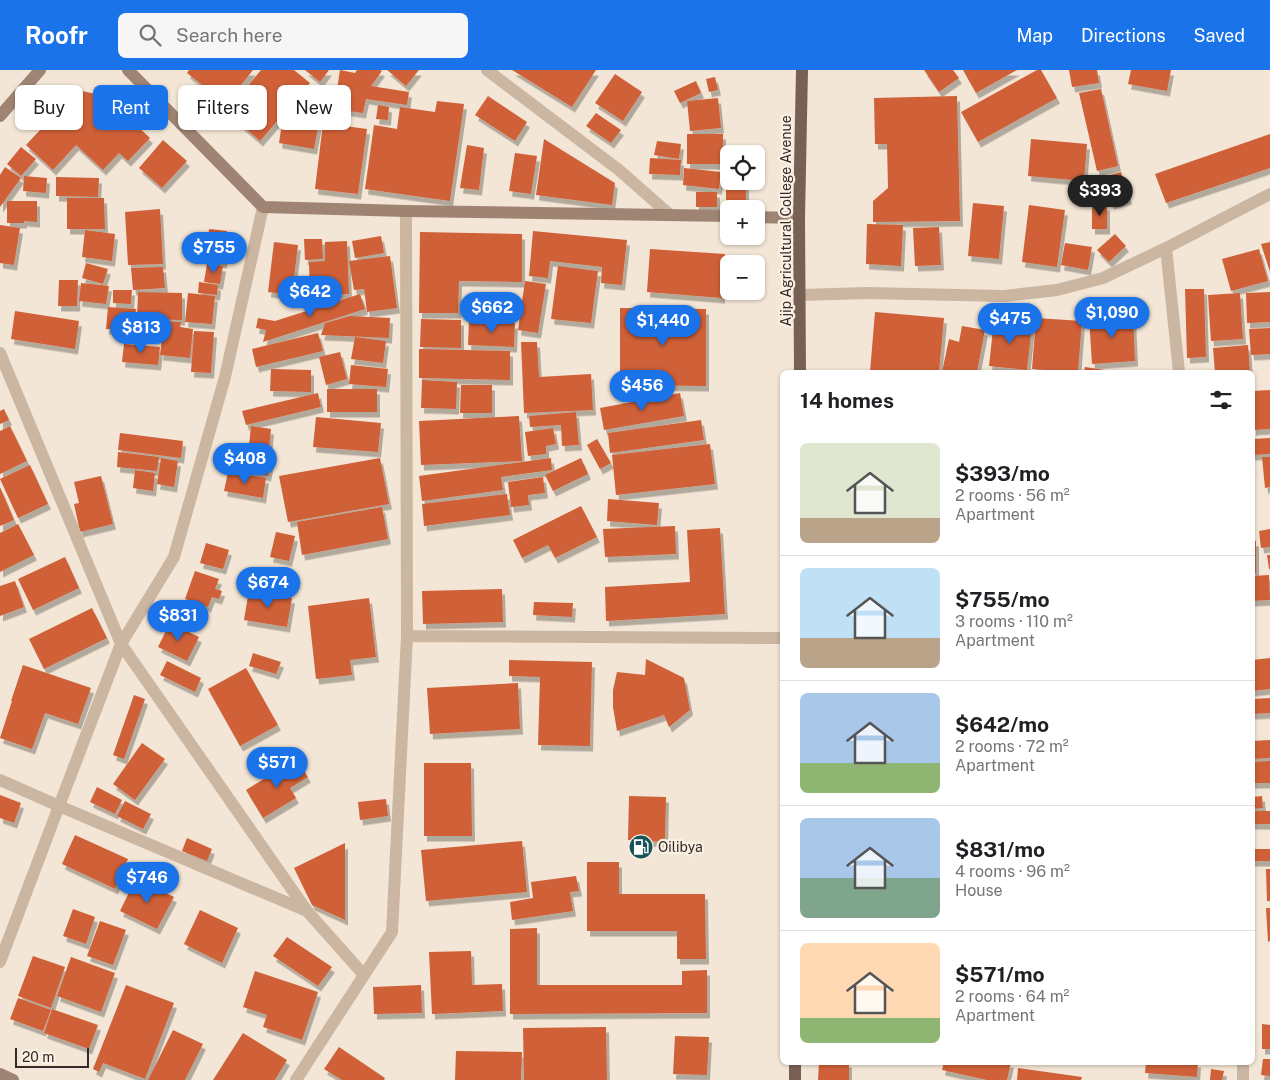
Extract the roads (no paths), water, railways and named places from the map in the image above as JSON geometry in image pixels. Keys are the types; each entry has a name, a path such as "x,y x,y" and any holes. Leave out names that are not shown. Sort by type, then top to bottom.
{"main road":[{"path":"0,116 40,70"},
{"path":"128,70 263,207 720,216"},
{"name":"Ajip Agricultural College Avenue","path":"800,370 799,218 802,70"},
{"path":"765,217 799,218"},
{"path":"795,1065 795,1080"},
{"path":"0,1074 14,1080"}],"street":[{"path":"487,70 619,170 669,214"},
{"path":"800,295 867,293 1004,296 1057,290 1103,278 1166,248 1270,194"},
{"path":"0,962 122,644 174,557 225,377 263,207"},
{"path":"296,1080 392,932 407,636 406,211"},
{"path":"1166,248 1179,370"},
{"path":"0,353 122,644 307,911 364,975"},
{"path":"407,636 780,638"},
{"path":"0,780 307,911"},
{"path":"1243,1065 1243,1080"}],"place":[{"name":"Oilibya","path":"641,847"}]}
